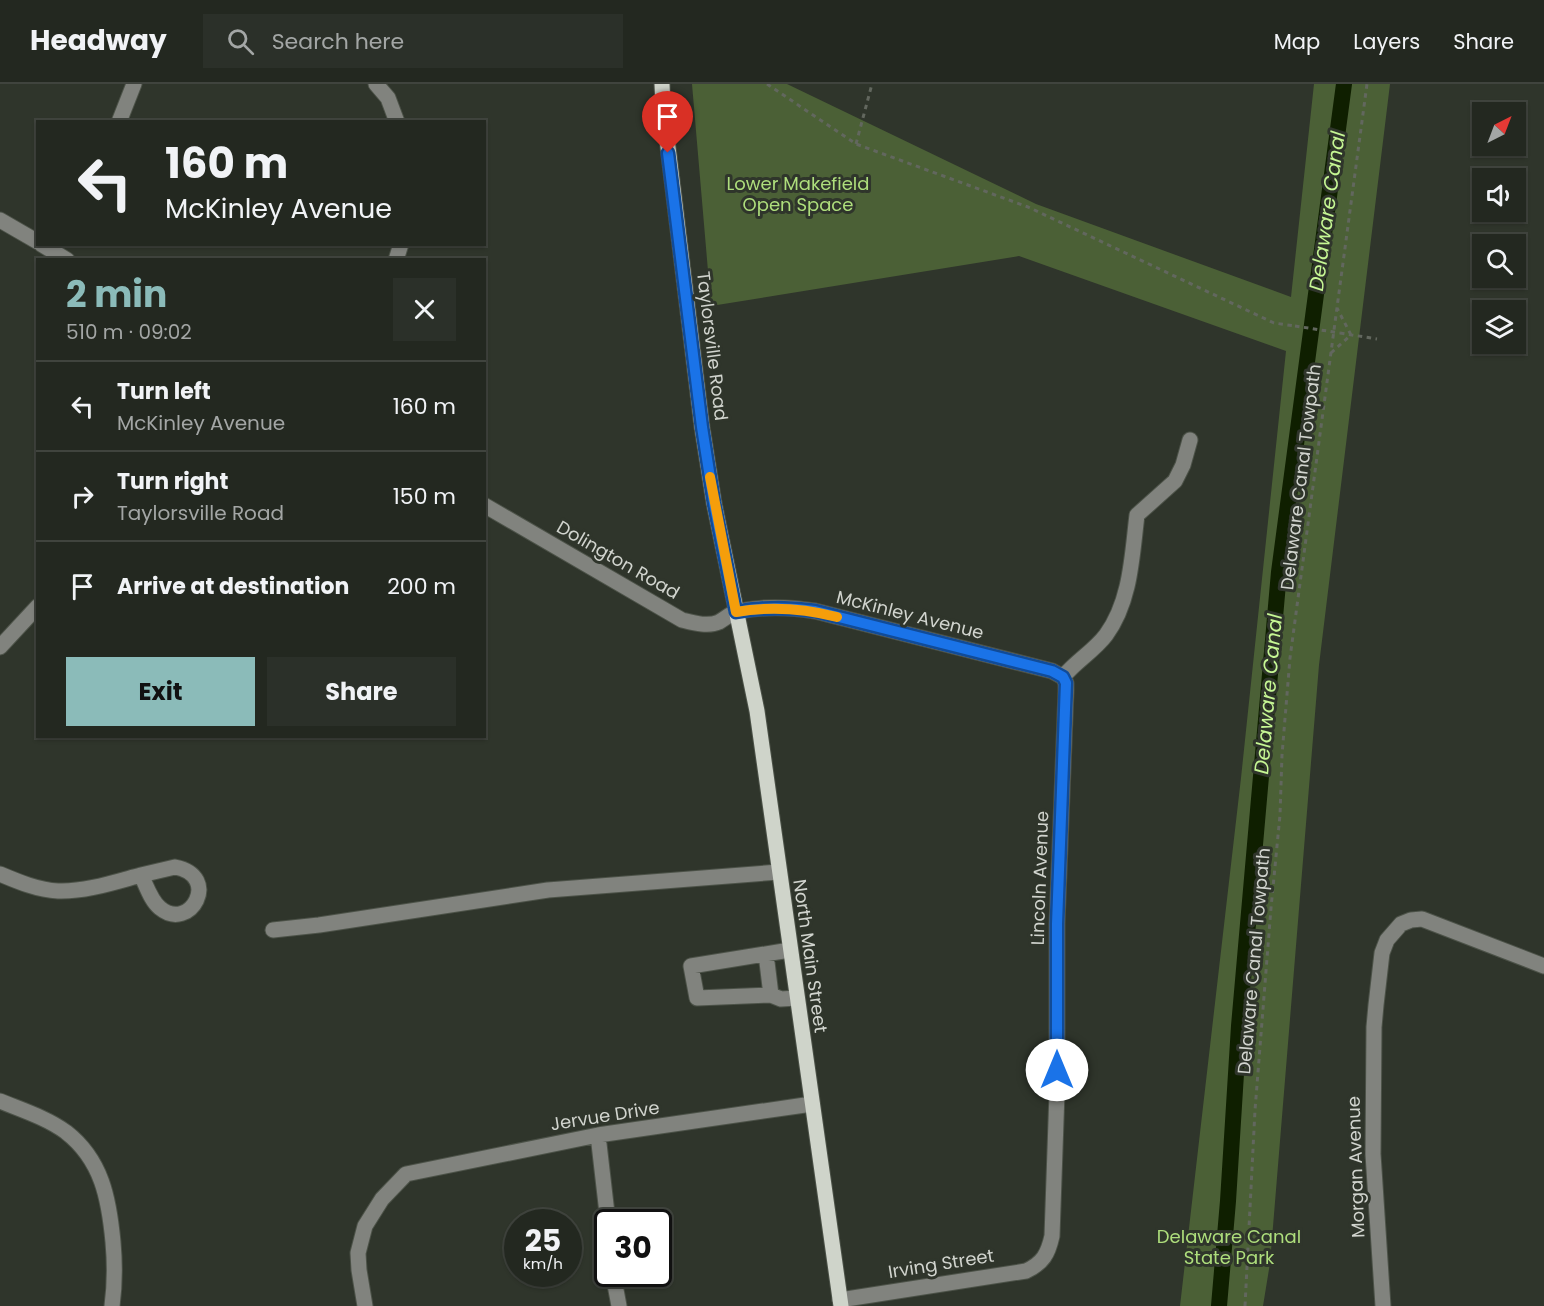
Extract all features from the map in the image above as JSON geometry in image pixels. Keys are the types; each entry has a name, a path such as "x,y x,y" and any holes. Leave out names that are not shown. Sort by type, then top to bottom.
{"main road":[{"name":"Taylorsville Road","path":"662,84 702,427 714,503 736,612"},
{"name":"North Main Street","path":"736,612 757,711 840,1303"}],"street":[{"path":"119,120 134,84"},
{"path":"376,84 388,98 396,120"},
{"path":"0,220 36,241"},
{"path":"47,246 67,254"},
{"path":"1066,674 1108,633 1122,603 1127,585 1137,515 1175,481 1183,465 1190,440"},
{"name":"Dolington Road","path":"486,506 682,620 702,624 716,623 736,612"},
{"path":"0,647 36,608"},
{"name":"McKinley Avenue","path":"736,612 771,608 815,611 1066,674"},
{"name":"Lincoln Avenue","path":"1044,1259 1052,1236 1057,1092 1057,924 1066,674"},
{"path":"273,930 319,926 548,890 779,872"},
{"path":"0,874 23,883 58,891 72,891 141,875"},
{"name":"Morgan Avenue","path":"1383,1306 1373,1164 1374,1027 1382,953 1394,931 1411,920 1422,920 1544,966"},
{"path":"790,950 691,966 697,998 771,994 782,999 797,998"},
{"path":"766,954 771,994"},
{"path":"0,1101 64,1131 90,1158 100,1174 110,1213 115,1273 112,1306"},
{"name":"Jervue Drive","path":"365,1306 358,1253 365,1227 382,1199 406,1174 598,1135 812,1104"},
{"path":"598,1135 607,1209"},
{"name":"Irving Street","path":"840,1303 1026,1271 1044,1259"},
{"path":"615,1287 619,1306"}],"path":[{"path":"767,84 856,144 1028,207 1274,323 1377,339"},
{"path":"856,144 872,84"},
{"name":"Delaware Canal Towpath","path":"1245,1306 1256,1110 1280,815 1288,679 1367,84"},
{"path":"1336,307 1351,335"},
{"path":"1330,353 1351,335"}],"green space":[{"path":"692,84 787,84 1036,204 1291,297 1314,84 1390,84 1319,665 1270,1263 1263,1306 1180,1306 1241,778 1286,351 1019,256 711,306"}],"waterway":[{"name":"Delaware Canal","path":"1219,1306 1239,1026 1279,572 1344,84"}],"slow traffic":[{"path":"710,477 736,612 753,609 794,608 837,617"}],"route":[{"path":"668,153 702,427 714,503 736,612 771,608 815,611 1059,673 1066,683 1057,924 1057,1070"}],"park label":[{"name":"Lower Makefield Open Space","path":"798,194"},
{"name":"Delaware Canal State Park","path":"1229,1247"}]}
